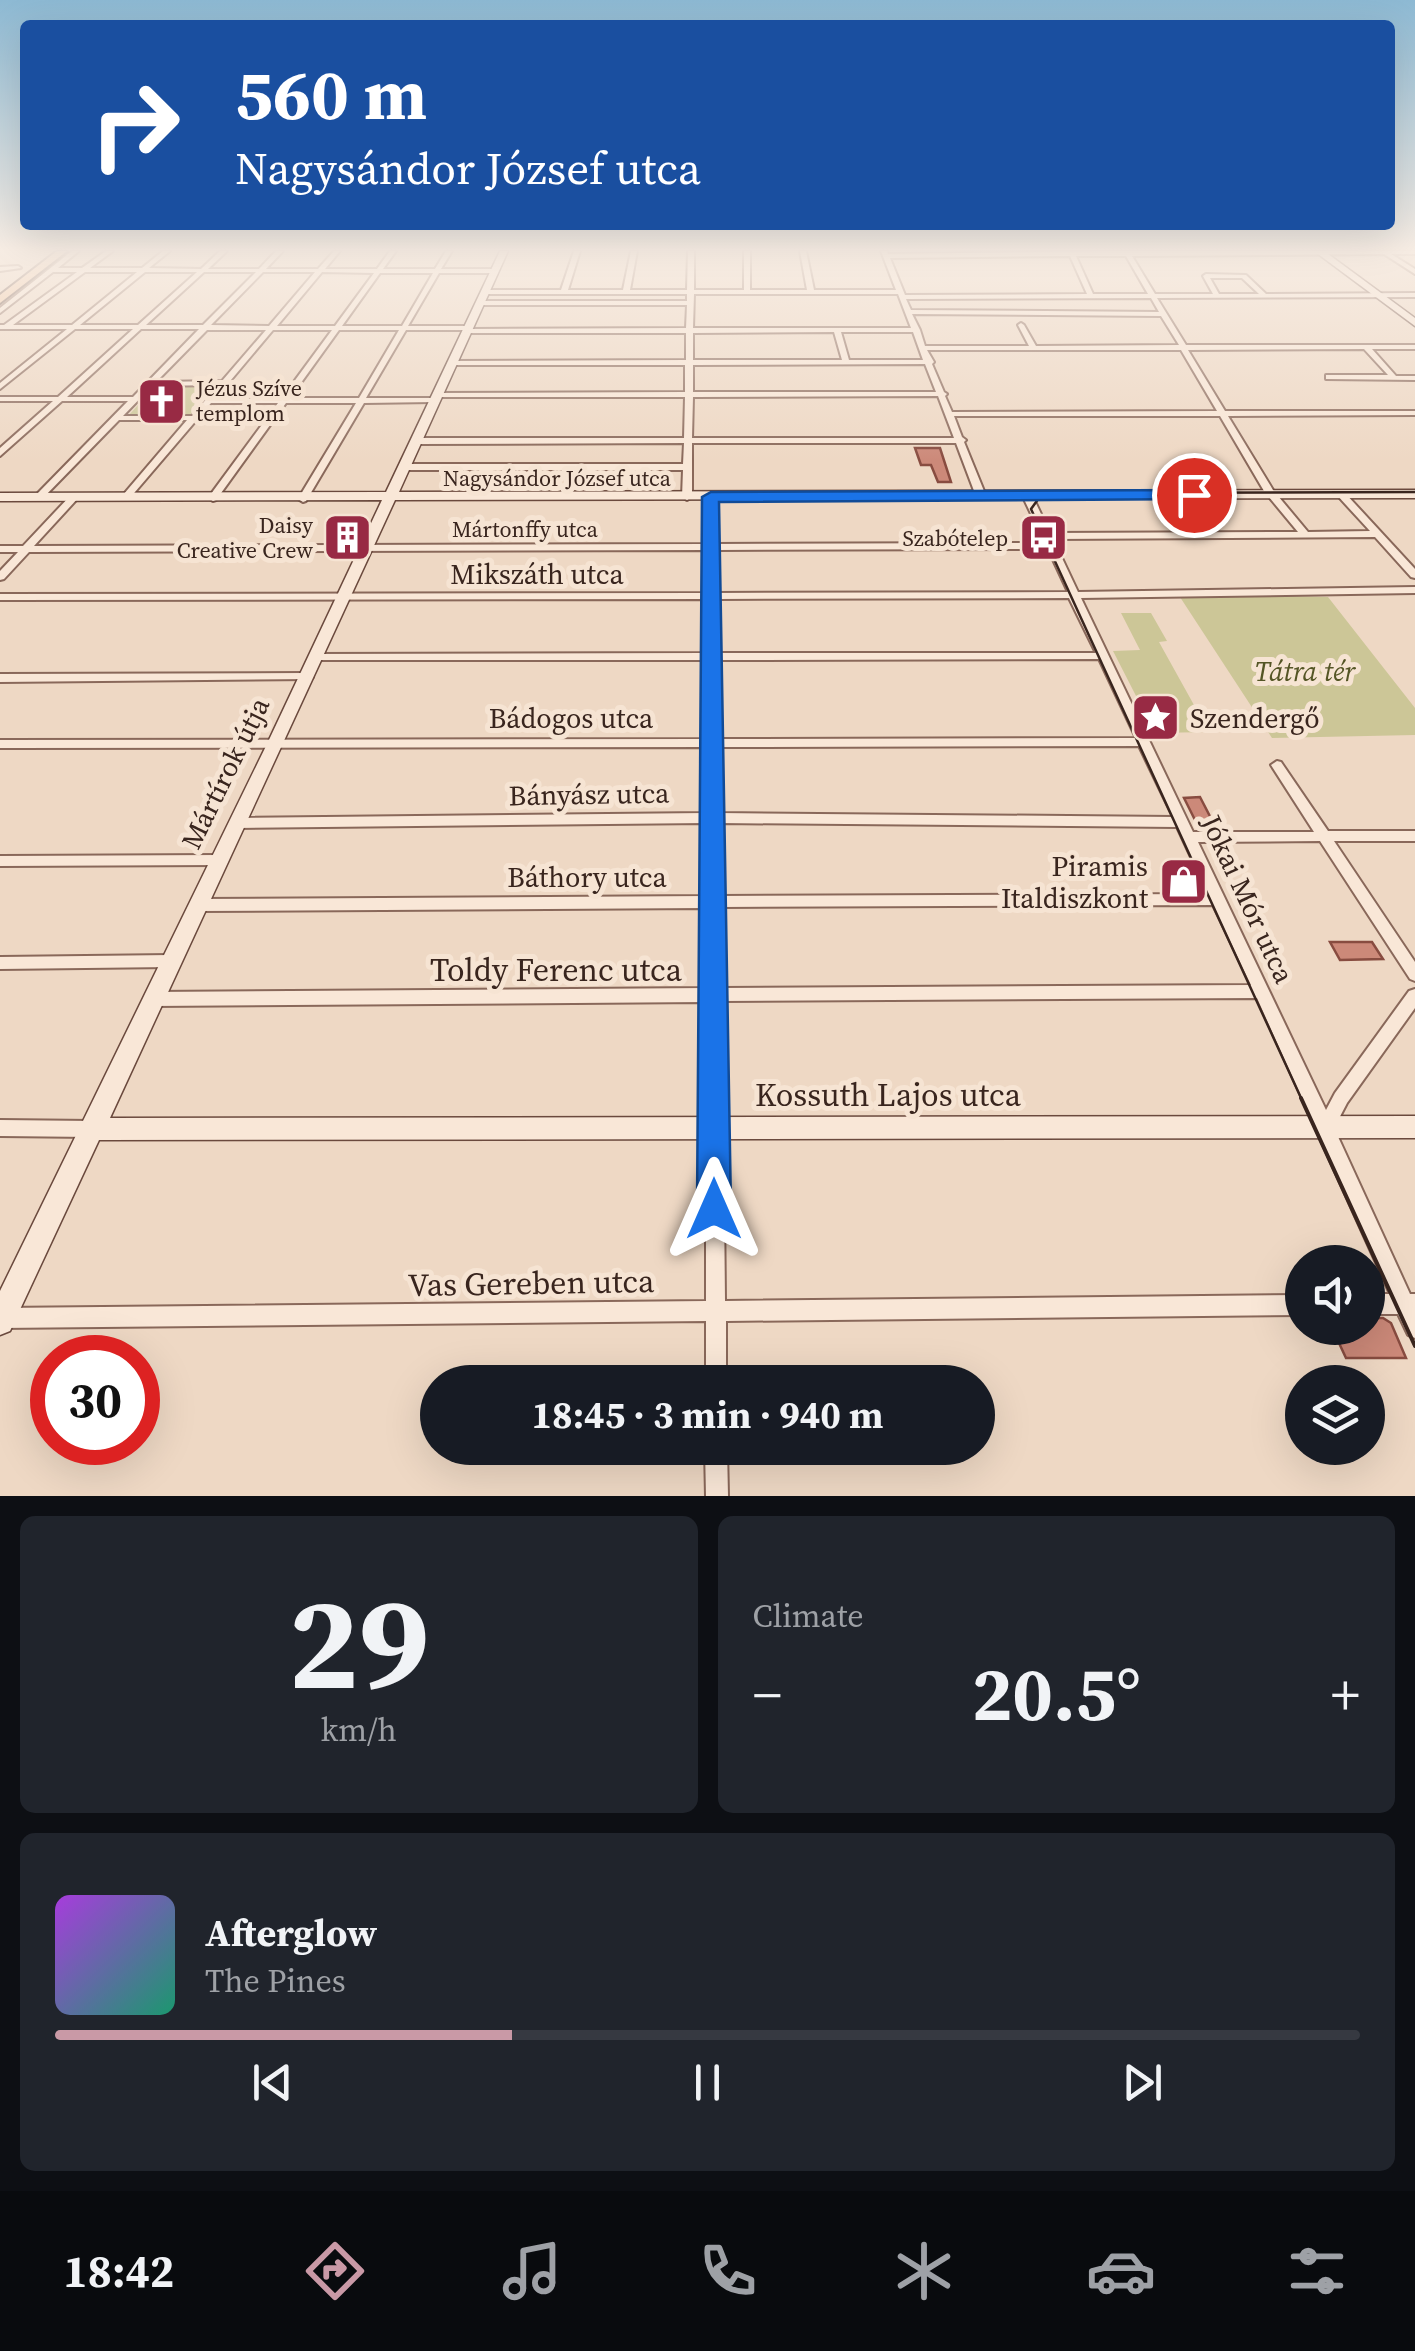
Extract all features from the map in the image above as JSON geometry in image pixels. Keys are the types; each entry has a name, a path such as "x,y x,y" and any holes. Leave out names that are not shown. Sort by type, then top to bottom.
{"street":[{"path":"0,386 81,321"},
{"path":"0,453 147,321"},
{"path":"38,497 213,321"},
{"path":"126,497 277,321"},
{"path":"213,498 342,321"},
{"path":"303,499 407,321"},
{"name":"Mártírok útja","path":"0,1319 308,677 472,321"},
{"path":"687,497 689,321"},
{"path":"913,321 981,496"},
{"path":"1167,321 1272,495 1305,534"},
{"path":"1021,325 1034,348"},
{"path":"3,327 917,330"},
{"path":"837,330 846,362"},
{"path":"924,348 1415,347"},
{"path":"1368,348 1394,378"},
{"path":"452,363 930,362"},
{"path":"1329,378 1415,378"},
{"path":"152,384 224,383"},
{"path":"209,402 943,394"},
{"path":"0,399 137,399"},
{"path":"952,414 1415,412"},
{"path":"118,418 194,418"},
{"path":"416,441 962,440"},
{"path":"404,468 687,468"},
{"path":"1341,494 1415,576"},
{"name":"Nagysándor József utca","path":"0,497 1415,494"},
{"name":"Jókai Mór utca","path":"1027,496 1410,1304 1415,1328"},
{"path":"0,577 74,497"},
{"path":"711,497 716,1365"},
{"name":"Mártonffy utca","path":"0,549 710,548 1376,534"},
{"name":"Mikszáth utca","path":"0,597 1074,595 1415,590"},
{"path":"317,657 1102,656"},
{"path":"0,678 308,677"},
{"name":"Bádogos utca","path":"0,744 1142,742"},
{"path":"1277,765 1415,975"},
{"name":"Bányász utca","path":"238,824 710,818 1184,829 1323,838 1415,834"},
{"path":"0,862 219,860"},
{"name":"Báthory utca","path":"198,906 1216,899"},
{"path":"0,963 170,960"},
{"name":"Toldy Ferenc utca","path":"152,999 1260,991"},
{"path":"1325,1128 1341,1098 1415,996"},
{"name":"Kossuth Lajos utca","path":"0,1128 1415,1127"},
{"name":"Vas Gereben utca","path":"0,1319 1285,1304"},
{"path":"716,1465 717,1496"}],"green space":[{"path":"155,386 215,386 190,415 128,416"},
{"name":"Tátra tér","path":"1178,594 1328,597 1415,708 1415,735 1272,738"},
{"path":"1121,613 1151,613 1167,641 1159,642 1209,732 1155,733 1113,651 1140,650"}],"building":[{"path":"915,448 940,448 951,482 938,482 931,465 921,465"},
{"path":"1200,797 1216,828 1199,828 1184,798"},
{"path":"1330,942 1372,942 1383,959 1340,960"},
{"path":"1385,1319 1391,1323 1406,1358 1346,1358 1340,1345 1385,1345"}],"tram line":[{"path":"1302,1100 1031,509 1039,498 1060,493 1415,492"},
{"path":"1301,1098 1415,1346"}],"place":[{"name":"Jézus Szíve templom","path":"161,401"},
{"name":"Daisy Creative Crew","path":"348,538"},
{"name":"Szabótelep","path":"1043,538"},
{"name":"Szendergő","path":"1155,718"},
{"name":"Piramis Italdiszkont","path":"1183,882"}],"route":[{"path":"714,1209 711,497 1194,495"}]}
